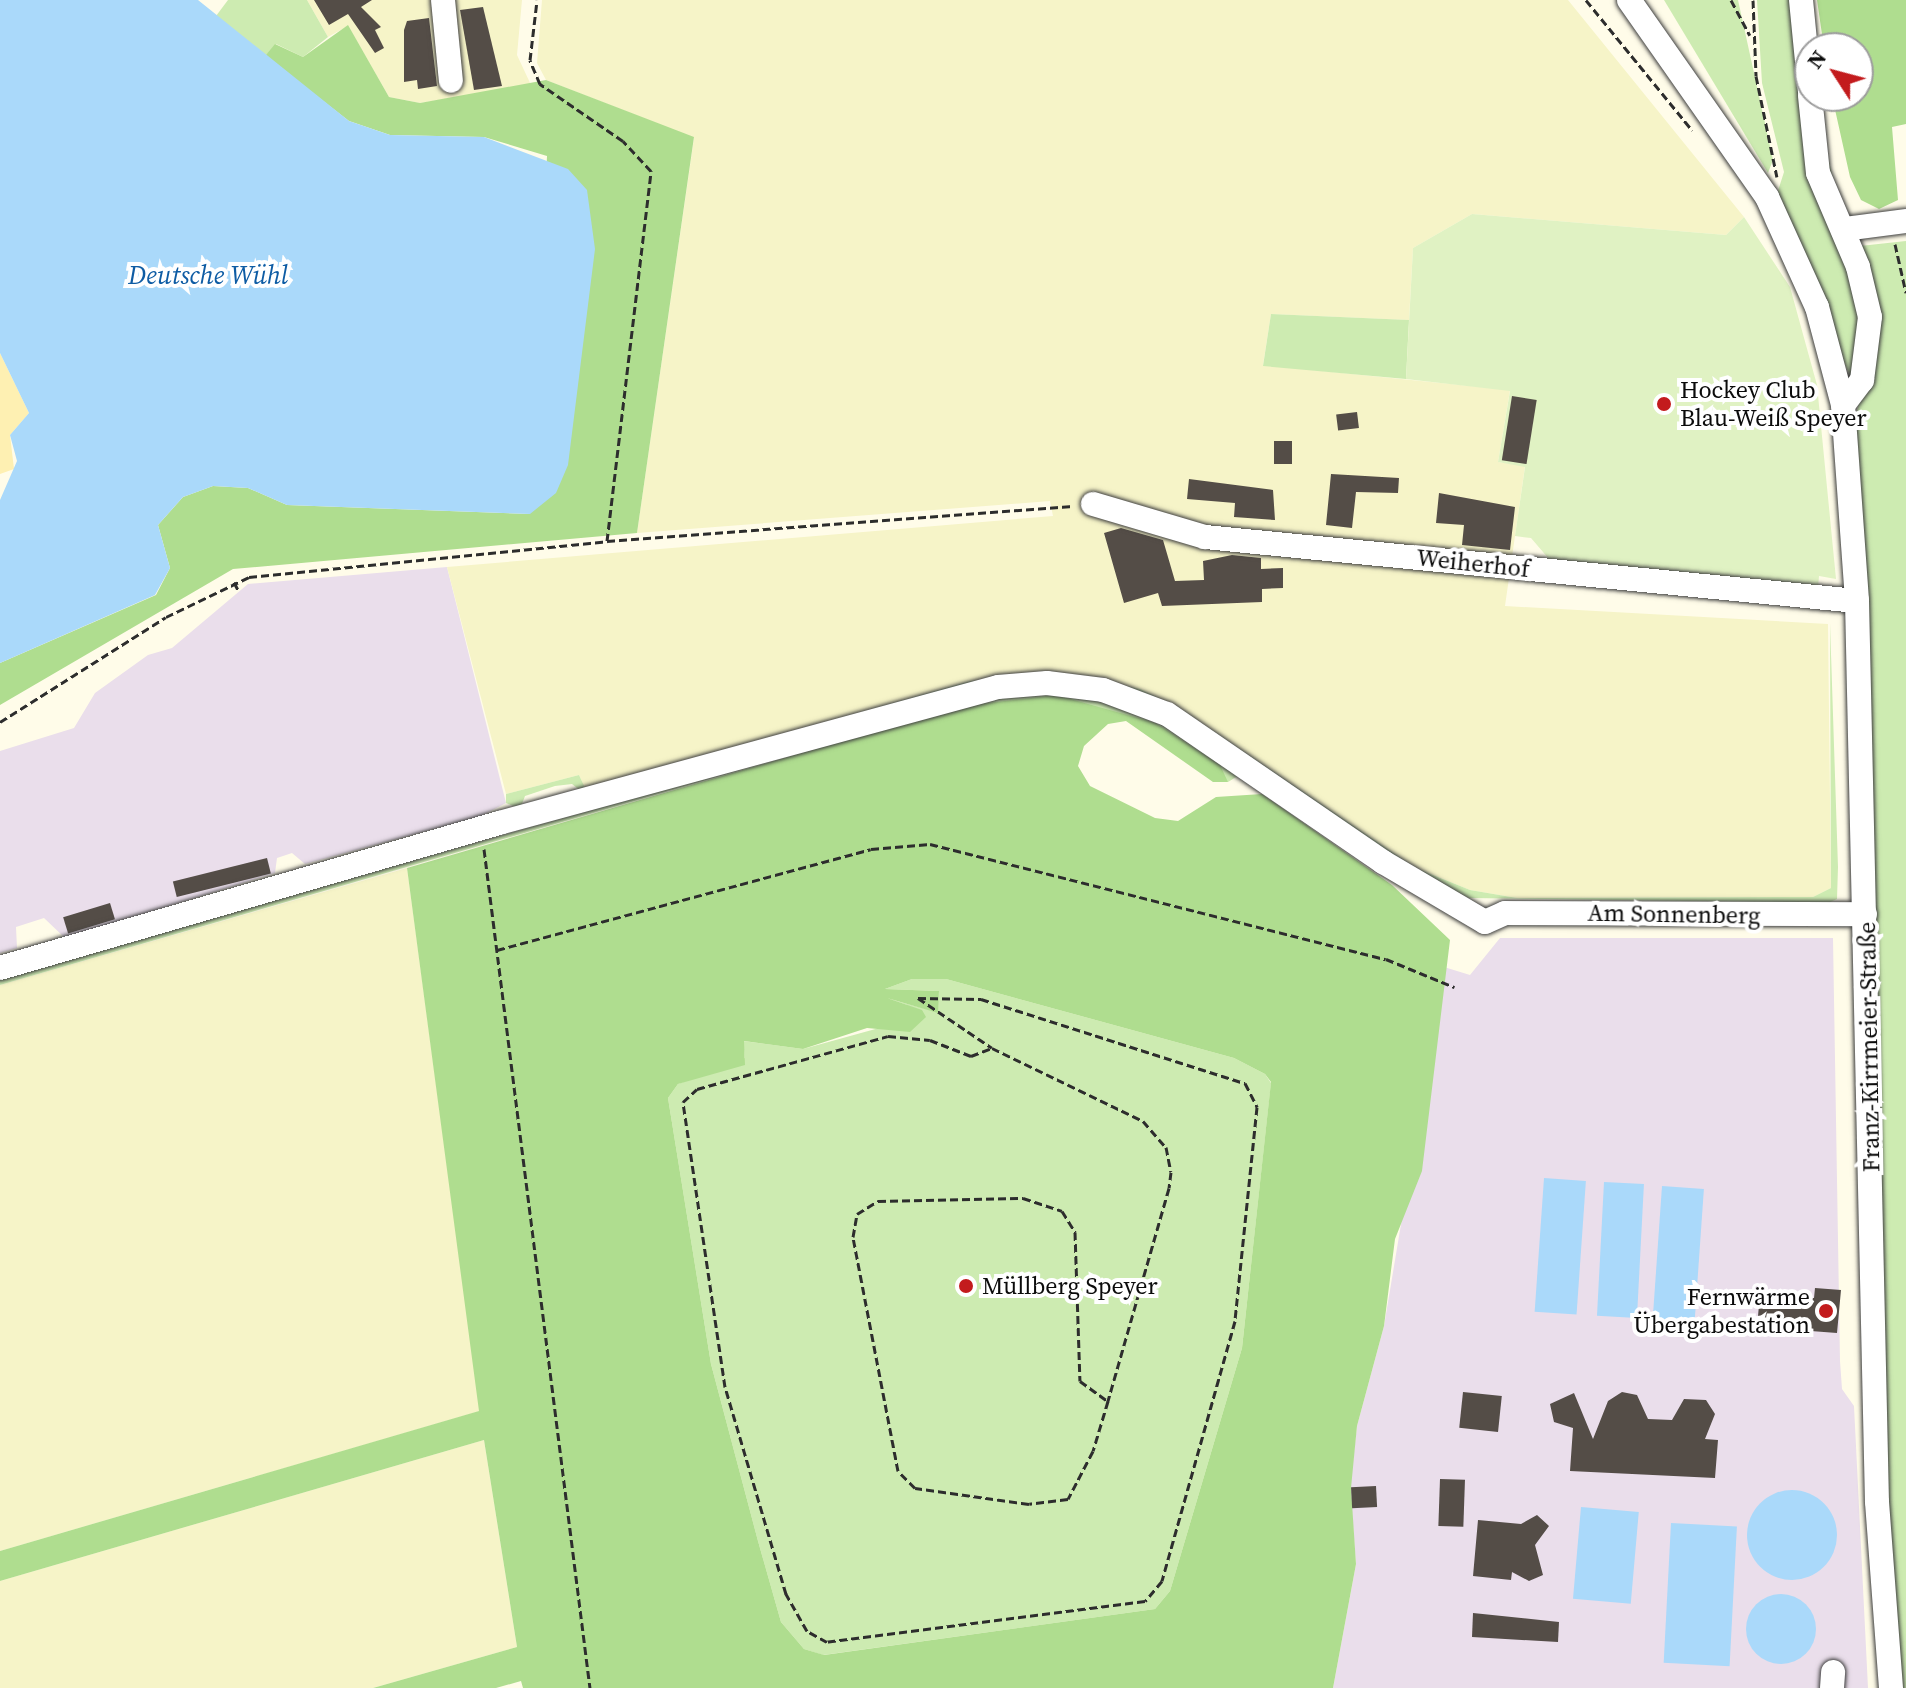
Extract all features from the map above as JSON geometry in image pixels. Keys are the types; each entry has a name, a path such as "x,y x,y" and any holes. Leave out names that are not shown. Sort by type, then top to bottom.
{"street":[{"path":"443,0 451,81"},
{"name":"Franz-Kirrmeier-Straße","path":"1629,0 1767,197 1817,307 1843,405 1857,601 1876,1486 1891,1688"},
{"path":"1801,0 1804,32"},
{"path":"1812,112 1818,173 1844,229 1870,317 1862,380 1843,405"},
{"path":"1844,229 1898,225"},
{"name":"Weiherhof","path":"1093,504 1205,537 1857,601"},
{"name":"Am Sonnenberg","path":"482,829 998,687 1073,685 1167,714 1383,862 1485,922 1505,913 1865,914"},
{"path":"0,968 482,829"}],"path":[{"path":"537,0 530,60 540,84 623,141 651,171 607,541"},
{"path":"1586,0 1697,136"},
{"path":"1731,0 1751,37"},
{"path":"1753,0 1751,37 1779,170 1767,197"},
{"path":"1898,225 1906,293"},
{"path":"0,722 234,582 607,541 1093,504"},
{"path":"234,582 239,592"},
{"path":"482,829 590,1688"},
{"path":"497,950 840,857 930,844 1386,959 1454,987"},
{"path":"992,1048 971,1056 930,1040 888,1036 697,1089 683,1102 725,1387 786,1594 807,1631 827,1642 1145,1601 1162,1581 1217,1402 1250,1204 1254,1094 1214,1067 981,999 918,998 992,1048 1128,1111 1154,1130 1171,1158 1169,1188 1108,1401 1080,1481 1063,1502 908,1484 898,1471 872,1351 853,1237 857,1214 878,1201 1054,1204 1075,1232 1080,1381 1085,1391 1108,1401"}],"shaded area":[{"path":"307,0 522,0 517,55 531,85 420,103 389,97 348,26 328,37"},
{"path":"542,0 1568,0 1744,217 1726,235 1472,214 1413,248 1409,320 1271,314 1263,365 1510,390 1498,462 1525,466 1505,606 1828,624 1831,888 1813,897 1517,898 1470,890 1416,868 1178,707 1103,677 970,681 586,791 579,775 506,794 447,567 1053,516 1050,501 637,533 694,138 546,80 537,63"},
{"path":"447,567 506,803 481,816 305,864 292,853 277,858 275,873 65,938 44,918 16,927 17,948 0,953 0,751 74,728 95,693 148,655 172,648 248,584"},
{"path":"407,868 480,1411 0,1551 0,985"},
{"path":"1500,938 1833,938 1840,1361 1842,1389 1854,1406 1868,1688 1333,1688 1356,1564 1350,1487 1357,1426 1384,1326 1444,967 1470,975"},
{"path":"484,1440 517,1647 373,1688 0,1688 0,1581"}],"green space":[{"path":"228,0 307,0 328,37 303,57 276,44 265,56 216,16"},
{"path":"1664,0 1738,0 1773,160 1768,173"},
{"path":"1757,0 1793,0 1800,32 1794,32 1794,112 1818,112 1859,295 1857,372 1850,376 1776,197 1784,172 1762,83"},
{"path":"1817,0 1906,0 1906,124 1892,127 1898,200 1879,209 1861,200 1850,177 1836,112 1874,112 1874,32 1822,32"},
{"path":"348,25 389,97 420,103 546,80 694,137 637,533 233,569 0,705 0,663 156,595 170,568 158,525 183,497 213,486 248,488 287,505 530,514 547,156 484,137 390,135 349,121 265,56 275,44 303,57"},
{"name":"Hockey Club Blau-Weiß Speyer","path":"1472,214 1726,235 1744,217 1790,287 1817,385 1836,579 1819,576 1818,588 1549,559 1531,538 1515,536 1525,467 1498,462 1510,391 1406,379 1413,248"},
{"path":"1906,241 1906,1688 1901,1688 1885,1460 1854,424 1876,327 1860,246"},
{"path":"1271,314 1409,320 1406,379 1263,366"},
{"path":"1830,623 1838,867 1837,899 1828,903 1469,898 1449,889 1130,690 582,792 572,784 555,786 525,796 520,809 506,803 506,794 579,775 586,790 970,681 1073,674 1140,689 1178,707 1416,868 1470,890 1517,898 1813,897 1831,888"},
{"path":"1056,695 1156,723 1220,765 1228,782 1213,782 1126,721 1108,724 1084,746 1078,766 1090,786 1155,818 1178,821 1216,797 1262,794 1392,885 1450,940 1422,1171 1395,1239 1384,1326 1357,1426 1351,1488 1356,1564 1333,1688 523,1688 521,1681 496,1688 373,1688 517,1647 484,1440 0,1581 0,1551 479,1411 407,868 962,706","holes":["912,979 946,979 1234,1058 1265,1074 1271,1082 1242,1348 1170,1591 1155,1609 824,1655 804,1649 781,1622 758,1541 711,1364 668,1098 678,1084 745,1065 744,1041 803,1049 867,1028 910,1032 926,1017 922,1010 887,998 938,1013 939,991 885,989"]},
{"path":"1076,695 1155,718 1241,774 1228,782 1156,722 962,706 0,985 0,979 957,705"},
{"path":"912,979 946,979 1234,1058 1265,1074 1271,1083 1242,1348 1170,1591 1155,1609 823,1655 804,1649 781,1622 758,1541 711,1364 668,1098 678,1084 745,1058 743,1041 803,1049 890,1025 907,1005 886,998 937,1012 939,991 885,989"}],"sand":[{"path":"0,353 29,413 10,435 14,469 0,474"}],"water":[{"name":"Deutsche Wühl","path":"0,0 198,0 349,121 390,135 484,137 568,169 587,190 595,249 568,465 556,493 530,514 287,505 248,488 213,486 183,497 158,525 170,568 155,595 0,663 0,500 17,461 10,435 29,413 0,353"},
{"path":"1544,1178 1586,1181 1577,1315 1535,1312"},
{"path":"1604,1182 1644,1184 1637,1318 1597,1316"},
{"path":"1662,1186 1704,1189 1694,1324 1653,1321"},
{"path":"1792,1490 1809,1493 1824,1503 1834,1518 1837,1535 1834,1552 1824,1567 1809,1577 1792,1580 1775,1577 1760,1567 1750,1552 1747,1535 1750,1518 1760,1503 1775,1493"},
{"path":"1581,1507 1639,1512 1631,1604 1573,1599"},
{"path":"1671,1523 1737,1526 1730,1666 1664,1663"},
{"path":"1781,1594 1806,1604 1816,1629 1806,1654 1781,1664 1756,1654 1746,1629 1756,1604"}],"building":[{"path":"314,0 372,0 361,7 381,27 375,30 384,48 375,53 348,14 329,25"},
{"path":"483,7 502,86 474,90 460,10"},
{"path":"429,18 437,86 418,89 417,80 404,82 404,30 407,21"},
{"path":"1512,396 1537,400 1527,464 1502,460"},
{"path":"1357,412 1359,428 1338,430 1336,415"},
{"path":"1274,441 1292,441 1292,464 1274,464"},
{"path":"1331,474 1399,478 1398,493 1356,492 1352,528 1326,525"},
{"path":"1189,479 1273,490 1275,520 1234,517 1235,503 1187,499"},
{"path":"1439,493 1515,507 1510,550 1462,545 1464,525 1436,523"},
{"path":"1121,528 1163,540 1175,581 1204,580 1203,561 1232,555 1261,558 1261,569 1283,568 1283,588 1262,589 1262,602 1162,606 1158,593 1124,603 1104,533"},
{"path":"267,858 271,874 177,897 173,881"},
{"path":"110,903 115,919 68,934 63,917"},
{"path":"1815,1288 1841,1290 1837,1333 1757,1327 1760,1294 1814,1298"},
{"path":"1463,1392 1502,1396 1498,1432 1459,1428"},
{"path":"1622,1392 1637,1395 1648,1419 1672,1420 1684,1399 1706,1400 1715,1414 1705,1439 1718,1440 1715,1478 1570,1471 1573,1428 1554,1422 1550,1404 1574,1393 1593,1439 1608,1401"},
{"path":"1440,1479 1465,1480 1463,1527 1438,1526"},
{"path":"1376,1486 1377,1507 1352,1508 1351,1487"},
{"path":"1537,1515 1549,1526 1535,1545 1543,1575 1529,1581 1512,1572 1511,1580 1473,1576 1478,1520 1521,1524"},
{"path":"1473,1613 1559,1622 1558,1642 1472,1637"}],"place":[{"name":"Hockey Club Blau-Weiß Speyer","path":"1664,404"},
{"name":"Müllberg Speyer","path":"966,1286"},
{"name":"Fernwärme Übergabestation","path":"1826,1311"}]}
